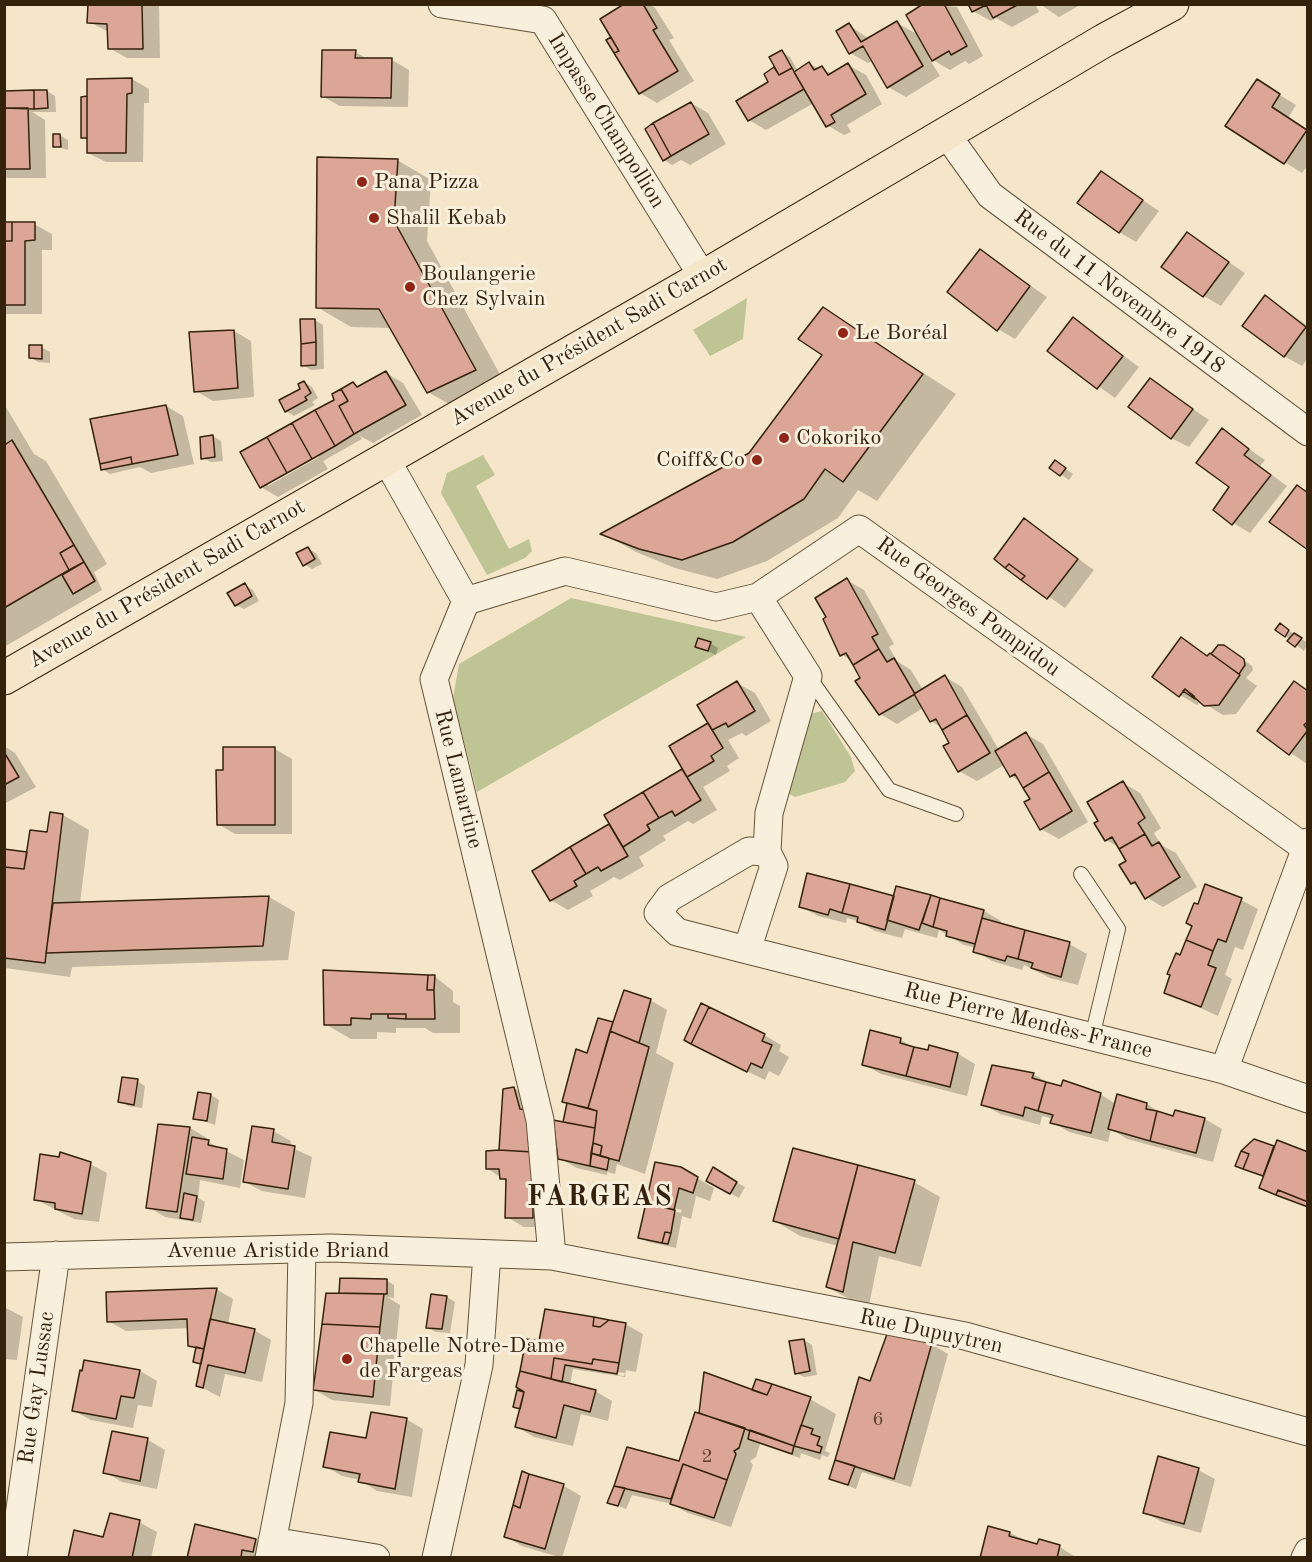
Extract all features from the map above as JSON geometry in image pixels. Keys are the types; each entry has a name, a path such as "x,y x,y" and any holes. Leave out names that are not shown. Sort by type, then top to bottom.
{"main road":[{"name":"Avenue du Président Sadi Carnot","path":"4,678 703,277 1105,40 1172,4"}],"street":[{"name":"Impasse Champollion","path":"442,4 543,20 703,277"},
{"name":"Rue du 11 Novembre 1918","path":"947,135 990,195 1308,432"},
{"path":"386,459 466,601"},
{"name":"Rue Georges Pompidou","path":"466,601 565,571 716,607 758,597 859,529 1306,845"},
{"path":"747,950 774,866 767,852 769,813 808,676 758,597"},
{"name":"Rue Lamartine","path":"466,601 434,679 540,1120 552,1256"},
{"path":"1224,1070 1306,845"},
{"name":"Rue Pierre Mendès-France","path":"767,852 749,851 669,898 658,913 677,932 1224,1070 1308,1099"},
{"path":"302,1249 299,1403 271,1549 375,1557"},
{"name":"Avenue Aristide Briand","path":"4,1257 302,1249 552,1256"},
{"path":"436,1557 479,1365 486,1254"},
{"name":"Rue Gay Lussac","path":"13,1557 56,1255"},
{"name":"Rue Dupuytren","path":"552,1256 965,1336 1306,1432"},
{"path":"1305,1557 1308,1552"}],"lane":[{"path":"808,676 889,790 956,814"},
{"path":"1081,874 1118,929 1092,1037"}],"green space":[{"path":"747,298 743,339 710,356 693,330"},
{"path":"483,455 495,475 476,486 509,549 529,539 532,551 525,558 487,575 441,493 447,473"},
{"path":"571,598 746,637 477,792 453,698 459,664"},
{"path":"822,711 851,757 855,771 845,782 795,797 786,792 810,714"}],"building":[{"path":"88,4 142,4 143,49 108,49 107,24 87,23"},
{"path":"624,4 643,4 657,28 653,30 678,71 639,94 614,53 619,51 600,19"},
{"path":"923,4 944,4 967,46 951,55 949,51 932,61 906,15"},
{"path":"968,4 1019,4 993,18 986,5 972,12"},
{"path":"897,21 923,66 887,88 863,46 849,54 836,31 849,23 861,42"},
{"path":"611,37 619,51 614,53 606,40"},
{"path":"322,50 356,50 355,58 392,58 391,98 321,97"},
{"path":"782,50 792,68 779,75 769,57"},
{"path":"809,62 814,70 822,66 828,75 848,63 866,94 831,115 835,122 826,127 794,72"},
{"path":"774,67 779,75 792,68 804,89 748,121 736,101 768,82 764,74"},
{"path":"132,78 132,93 127,94 126,153 87,153 87,79"},
{"path":"1257,79 1280,94 1272,107 1307,130 1284,164 1225,126"},
{"path":"34,90 47,90 48,108 34,109"},
{"path":"34,90 34,109 4,108 4,91"},
{"path":"87,96 87,138 81,138 81,97"},
{"path":"691,102 709,134 671,156 653,123"},
{"path":"4,108 28,108 30,169 4,169"},
{"path":"653,123 671,156 663,161 645,129"},
{"path":"53,134 60,134 61,147 53,147"},
{"path":"317,157 398,159 394,221 476,370 427,393 379,309 316,308"},
{"path":"1101,171 1143,200 1119,233 1077,203"},
{"path":"4,222 12,222 12,241 4,241"},
{"path":"12,222 35,222 35,240 25,241 25,305 4,305 4,241 12,241"},
{"path":"1187,232 1229,262 1203,297 1161,267"},
{"path":"980,249 1030,286 997,331 947,292"},
{"path":"1265,295 1306,327 1284,357 1242,326"},
{"path":"823,307 923,374 843,482 825,469 804,499 733,542 682,560 639,549 600,534 749,453 822,355 798,339"},
{"path":"1073,317 1123,356 1097,389 1047,351"},
{"path":"300,319 315,319 316,342 301,344"},
{"path":"234,330 238,388 194,392 189,332"},
{"path":"316,342 316,365 301,366 301,344"},
{"path":"29,345 42,345 42,359 29,358"},
{"path":"386,371 406,405 354,434 339,406 348,401 341,389 353,382 357,387"},
{"path":"1150,378 1193,409 1171,439 1128,407"},
{"path":"304,381 311,393 305,397 307,400 285,412 279,400 300,389 298,384"},
{"path":"341,389 348,401 339,406 354,434 335,446 315,410 334,400 332,394"},
{"path":"166,405 178,455 132,464 131,457 100,464 90,419"},
{"path":"315,410 335,446 312,459 292,423"},
{"path":"292,423 312,459 287,473 267,437"},
{"path":"1222,428 1249,449 1244,455 1271,475 1232,525 1213,510 1229,487 1196,463"},
{"path":"213,435 215,457 201,459 200,437"},
{"path":"267,437 287,473 260,488 240,452"},
{"path":"12,440 74,545 60,553 69,570 4,608 4,441 6,444"},
{"path":"131,457 132,464 101,470 100,464"},
{"path":"1055,460 1066,468 1060,476 1049,468"},
{"path":"1297,485 1308,493 1308,550 1269,522"},
{"path":"1024,518 1078,559 1047,599 1021,580 1025,576 1009,564 1005,568 994,559"},
{"path":"74,545 84,562 69,570 60,553"},
{"path":"308,547 315,559 303,566 296,553"},
{"path":"84,562 95,581 73,594 62,575"},
{"path":"1009,564 1025,576 1021,580 1005,568"},
{"path":"847,578 878,634 872,637 879,649 853,665 846,653 840,656 823,619 826,617 815,598"},
{"path":"245,583 252,596 235,606 227,593"},
{"path":"1280,623 1289,630 1285,637 1275,630"},
{"path":"1294,633 1302,638 1295,647 1287,641"},
{"path":"1181,637 1207,656 1210,653 1240,675 1219,705 1204,706 1185,689 1179,697 1152,677"},
{"path":"698,638 711,642 708,651 695,647"},
{"path":"1218,645 1224,645 1244,659 1245,665 1239,674 1211,654"},
{"path":"879,649 887,662 894,658 915,694 879,715 855,681 860,678 853,665"},
{"path":"945,675 967,715 942,730 936,719 930,722 914,694"},
{"path":"737,681 755,711 728,727 726,723 712,730 697,705"},
{"path":"1294,681 1308,691 1308,721 1304,725 1308,730 1289,755 1257,731"},
{"path":"1185,689 1194,696 1195,699 1183,691"},
{"path":"967,715 990,753 958,772 943,746 949,743 942,730"},
{"path":"708,723 723,748 711,756 714,761 687,777 669,746"},
{"path":"1026,732 1049,772 1023,788 1015,774 1010,777 995,751"},
{"path":"223,747 275,747 275,825 217,825 216,770 223,770"},
{"path":"4,752 19,777 4,785"},
{"path":"682,769 701,800 675,816 672,811 659,818 643,792"},
{"path":"1049,772 1072,811 1040,830 1024,802 1030,799 1023,788"},
{"path":"1123,781 1145,818 1138,823 1145,834 1119,849 1112,837 1105,841 1094,823 1098,821 1087,802"},
{"path":"643,792 659,818 647,825 650,830 623,847 604,815"},
{"path":"50,812 63,814 45,963 4,958 4,867 24,869 30,830 47,832"},
{"path":"609,824 628,856 601,871 598,867 586,874 570,847"},
{"path":"1145,834 1152,846 1159,842 1180,877 1145,899 1135,882 1131,884 1119,865 1126,861 1119,849"},
{"path":"570,847 586,874 574,881 577,886 550,901 532,871"},
{"path":"4,849 27,852 24,869 4,867"},
{"path":"807,873 850,884 842,913 830,909 828,915 799,907"},
{"path":"850,884 894,896 885,930 857,922 858,917 842,913"},
{"path":"1205,884 1242,898 1226,942 1218,939 1213,951 1186,940 1192,926 1186,923 1194,903 1198,904"},
{"path":"896,886 931,895 919,930 887,920"},
{"path":"931,895 940,898 933,927 922,923"},
{"path":"269,896 263,946 46,953 53,903"},
{"path":"940,898 984,910 975,944 946,936 947,931 933,927"},
{"path":"982,918 1025,930 1018,959 1007,956 1005,961 973,952"},
{"path":"1025,930 1070,942 1061,977 1031,968 1033,963 1018,959"},
{"path":"1186,940 1213,951 1208,965 1216,968 1201,1007 1164,993 1170,975 1167,974 1176,953 1180,955"},
{"path":"323,970 428,975 427,990 434,990 435,1019 406,1019 406,1014 371,1014 371,1019 351,1018 351,1025 324,1025"},
{"path":"428,975 435,975 434,990 427,990"},
{"path":"624,990 651,999 639,1043 610,1031"},
{"path":"701,1003 709,1007 691,1044 684,1040"},
{"path":"709,1007 765,1034 762,1041 772,1045 762,1068 751,1063 747,1072 691,1044"},
{"path":"388,1014 406,1014 406,1019 388,1018"},
{"path":"598,1018 613,1022 588,1108 562,1102 576,1049 587,1053"},
{"path":"870,1030 901,1038 900,1043 914,1047 906,1076 862,1065"},
{"path":"610,1031 649,1047 619,1161 600,1156 602,1146 593,1143 597,1111 588,1108"},
{"path":"929,1045 958,1053 950,1087 906,1076 914,1047 928,1050"},
{"path":"992,1065 1034,1073 1032,1078 1046,1082 1038,1111 1025,1107 1023,1116 981,1105"},
{"path":"122,1077 138,1079 134,1105 118,1102"},
{"path":"1063,1080 1101,1093 1091,1133 1050,1123 1053,1115 1038,1111 1046,1082 1061,1086"},
{"path":"514,1087 520,1109 533,1110 533,1152 499,1150 503,1089"},
{"path":"198,1092 211,1094 207,1121 193,1119"},
{"path":"1117,1094 1147,1103 1146,1109 1157,1111 1150,1141 1108,1129"},
{"path":"567,1103 597,1111 595,1128 563,1122"},
{"path":"1175,1110 1205,1118 1196,1153 1150,1141 1157,1111 1173,1116"},
{"path":"553,1120 595,1128 590,1166 558,1159"},
{"path":"158,1124 190,1127 177,1212 146,1208"},
{"path":"252,1126 274,1129 272,1142 295,1146 288,1189 243,1182"},
{"path":"192,1137 209,1140 208,1145 227,1149 223,1179 186,1174"},
{"path":"1254,1139 1274,1146 1263,1176 1243,1169 1249,1154 1241,1151"},
{"path":"1277,1140 1308,1152 1308,1202 1278,1190 1276,1195 1259,1188"},
{"path":"593,1143 602,1146 600,1156 591,1153"},
{"path":"793,1148 858,1165 839,1239 773,1221"},
{"path":"486,1151 533,1152 533,1218 505,1218 506,1179 500,1179 499,1169 486,1169"},
{"path":"1241,1151 1249,1154 1243,1169 1235,1166"},
{"path":"60,1152 91,1162 82,1214 55,1209 55,1203 34,1200 40,1154 59,1157"},
{"path":"591,1153 609,1158 607,1170 590,1166"},
{"path":"655,1162 681,1167 698,1177 693,1193 679,1188 674,1210 646,1203"},
{"path":"858,1165 915,1180 895,1253 853,1242 843,1292 826,1287"},
{"path":"713,1167 737,1182 730,1194 706,1181"},
{"path":"1278,1190 1308,1202 1308,1207 1276,1195"},
{"path":"184,1193 197,1196 193,1220 180,1218"},
{"path":"646,1203 675,1210 671,1233 665,1232 662,1243 638,1238"},
{"path":"665,1232 671,1233 668,1244 662,1243"},
{"path":"340,1278 387,1279 387,1294 339,1293"},
{"path":"217,1288 204,1349 188,1346 187,1319 107,1322 106,1292"},
{"path":"326,1293 384,1294 380,1327 322,1324"},
{"path":"431,1294 447,1296 442,1329 426,1328"},
{"path":"545,1309 594,1317 593,1326 600,1327 609,1320 626,1323 619,1363 593,1359 592,1364 554,1358 551,1379 520,1371 526,1339 539,1341"},
{"path":"594,1317 609,1320 600,1327 593,1326"},
{"path":"210,1319 255,1329 245,1373 208,1365 203,1388 196,1386"},
{"name":"Chapelle Notre-Dame de Fargeas","path":"322,1324 380,1327 373,1397 313,1390"},
{"path":"887,1334 932,1343 894,1479 835,1460 859,1377 870,1381"},
{"path":"804,1339 810,1371 795,1374 789,1341"},
{"path":"196,1347 204,1349 201,1364 193,1362"},
{"path":"554,1358 592,1364 593,1359 619,1363 617,1374 565,1365 562,1382 551,1379"},
{"path":"84,1360 140,1370 134,1398 121,1396 116,1419 72,1411"},
{"path":"520,1371 596,1390 590,1412 564,1405 556,1438 515,1427 524,1392 516,1387"},
{"path":"704,1372 767,1395 772,1384 811,1397 794,1446 699,1413"},
{"path":"756,1379 772,1384 767,1395 752,1390"},
{"path":"517,1390 524,1392 520,1409 513,1407"},
{"path":"371,1412 407,1418 395,1489 358,1482 360,1474 323,1467 330,1432 366,1438"},
{"path":"695,1412 745,1428 739,1448 734,1451 736,1454 727,1480 683,1464 671,1499 614,1486 627,1447 679,1461"},
{"path":"801,1425 813,1429 811,1434 820,1437 817,1445 822,1447 820,1453 794,1446"},
{"path":"750,1430 794,1446 792,1454 748,1439"},
{"path":"112,1431 148,1438 140,1481 103,1473"},
{"path":"1158,1456 1199,1468 1184,1524 1143,1513"},
{"path":"835,1460 855,1466 848,1485 829,1479"},
{"path":"683,1464 727,1480 714,1518 670,1504"},
{"path":"522,1471 529,1474 520,1508 513,1505"},
{"path":"529,1474 564,1484 545,1549 504,1537 513,1505 520,1508"},
{"path":"614,1486 625,1488 618,1506 607,1503"},
{"path":"110,1513 140,1520 132,1558 68,1558 74,1530 103,1537"},
{"path":"195,1524 256,1539 253,1552 242,1550 241,1558 187,1558"},
{"path":"988,1526 1010,1532 1009,1536 1037,1544 1039,1539 1060,1545 1057,1558 980,1558"}],"place":[{"name":"Pana Pizza","path":"362,182"},
{"name":"Shalil Kebab","path":"374,218"},
{"name":"Boulangerie Chez Sylvain","path":"410,287"},
{"name":"Le Boréal","path":"843,333"},
{"name":"Cokoriko","path":"784,438"},
{"name":"Coiff&Co","path":"757,460"},
{"name":"Chapelle Notre-Dame de Fargeas","path":"347,1359"}],"district":[{"name":"FARGEAS","path":"600,1198"}]}
